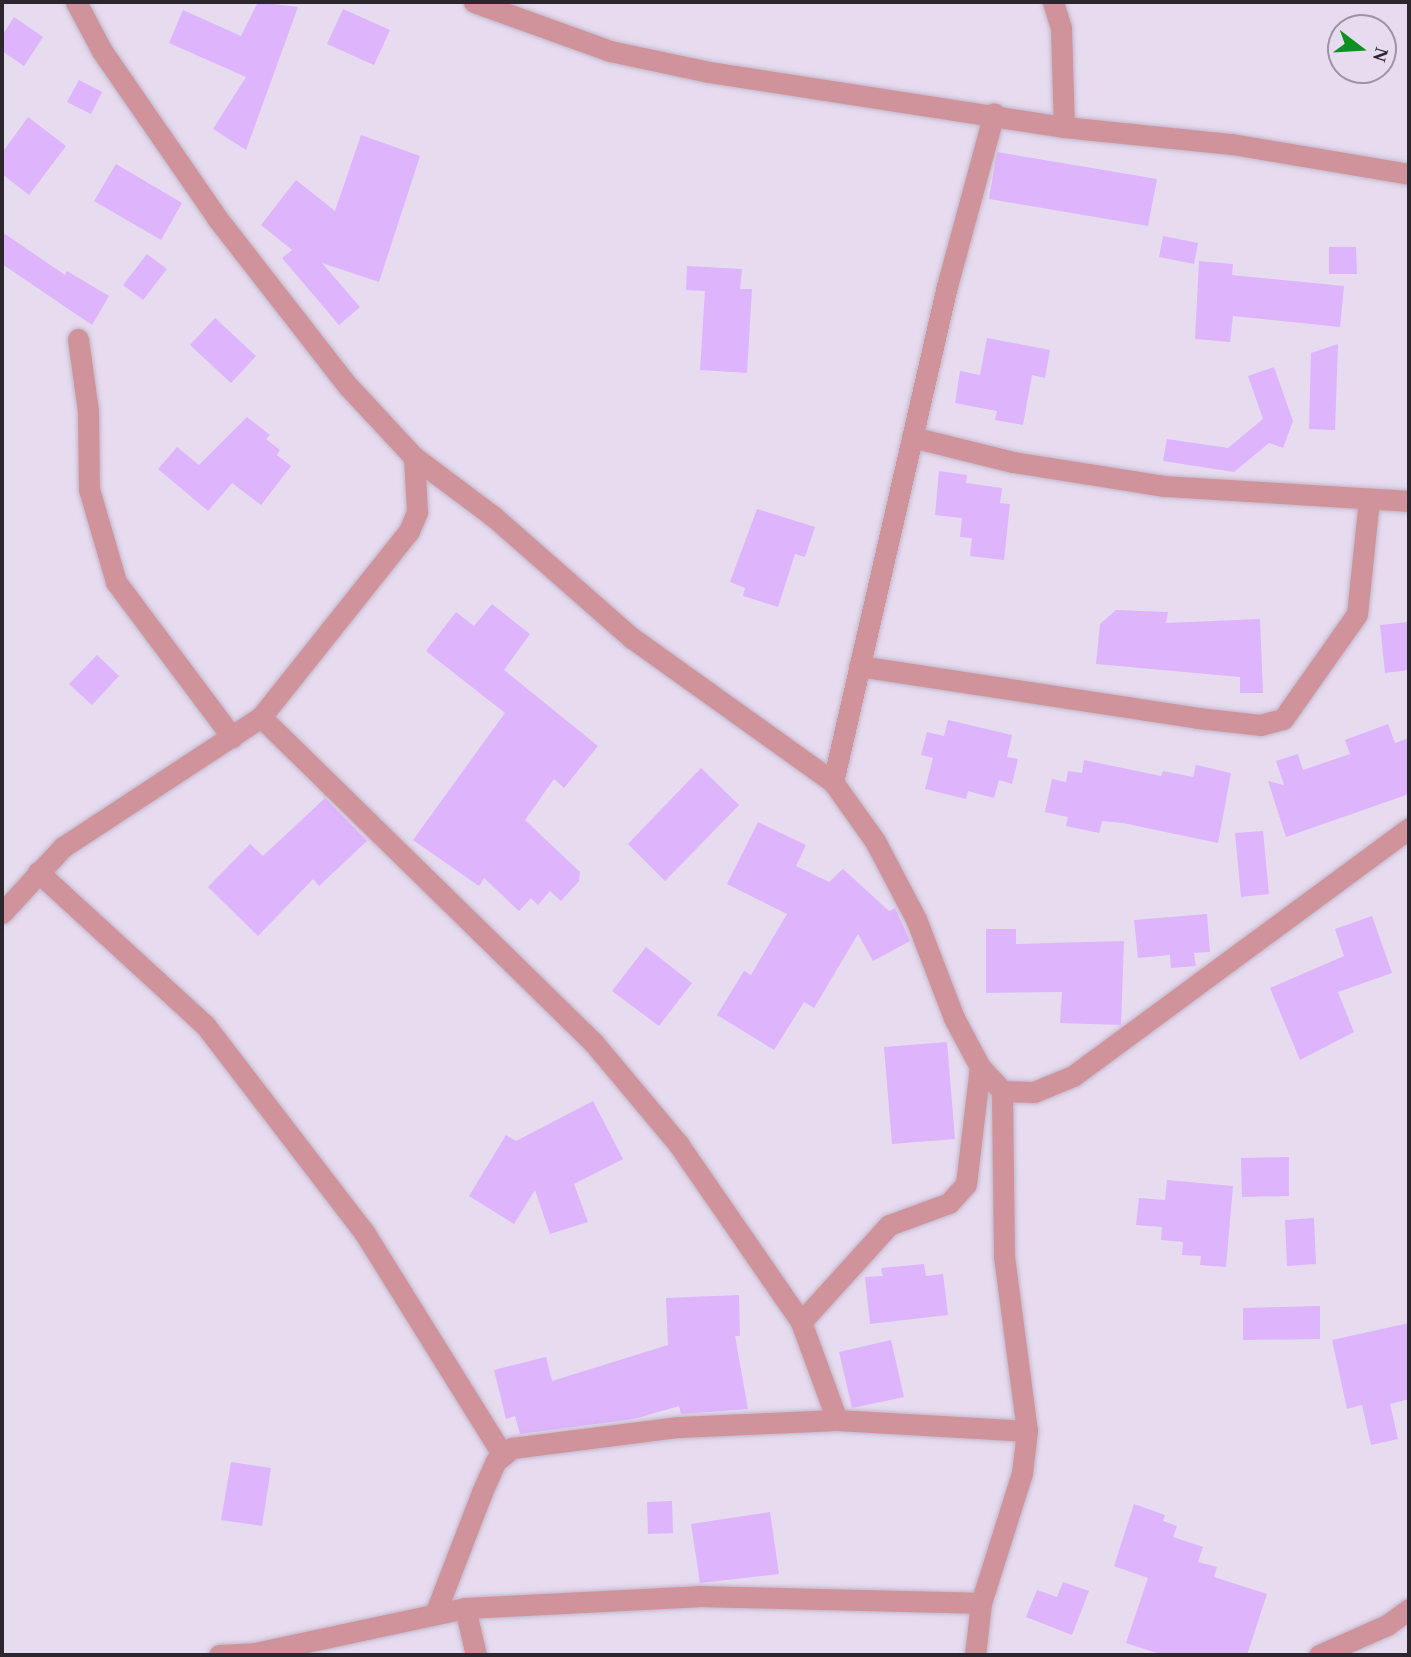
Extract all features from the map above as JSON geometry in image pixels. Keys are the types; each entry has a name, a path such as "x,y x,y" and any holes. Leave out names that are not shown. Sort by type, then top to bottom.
{"street":[{"path":"76,2 102,51 225,229 348,386 414,457 493,516 632,638 833,782 875,841 916,919 954,1018 980,1067 1002,1091 1004,1256 1027,1431 1022,1473 981,1603 975,1655"},
{"path":"474,2 610,51 709,72 994,113 1064,127 1231,144 1409,174"},
{"path":"1054,2 1061,28 1064,127"},
{"path":"833,782 912,437 994,113"},
{"path":"78,339 88,411 89,489 116,582 232,737"},
{"path":"912,437 1013,462 1165,486 1409,501"},
{"path":"2,913 38,872 113,810 261,717 409,531 417,512 414,457"},
{"path":"859,667 1198,718 1260,725 1283,719 1357,614 1366,570 1369,499"},
{"path":"261,717 593,1042 679,1145 801,1322 837,1420"},
{"path":"1002,1091 1034,1091 1073,1076 1409,828"},
{"path":"38,872 205,1026 364,1232 503,1455"},
{"path":"801,1322 889,1225 948,1203 967,1184 980,1067"},
{"path":"435,1614 482,1492 503,1455 512,1448 547,1440 837,1420 1027,1431"},
{"path":"219,1655 255,1654 465,1608 698,1595 981,1603"},
{"path":"465,1608 476,1655"},
{"path":"1319,1655 1387,1625 1409,1609"}],"building":[{"path":"258,2 298,7 246,150 213,129 246,77 169,43 183,10 241,36"},
{"path":"343,9 390,30 374,65 327,44"},
{"path":"14,17 43,37 24,66 2,51 2,36"},
{"path":"79,80 102,92 91,114 67,102"},
{"path":"28,117 66,146 29,195 2,174 2,153"},
{"path":"361,135 420,156 379,282 322,263 360,307 339,325 282,258 292,250 261,225 296,180 335,211"},
{"path":"997,152 1157,179 1148,226 989,199"},
{"path":"116,164 182,203 161,240 94,201"},
{"path":"2,232 65,275 67,271 109,296 92,325 2,264"},
{"path":"1163,236 1198,243 1194,264 1159,257"},
{"path":"1329,247 1356,247 1357,274 1329,274"},
{"path":"147,254 167,269 143,300 123,285"},
{"path":"1199,261 1233,264 1232,275 1344,286 1340,327 1233,316 1230,342 1195,339"},
{"path":"687,266 742,269 740,289 752,289 747,373 700,370 705,291 686,290"},
{"path":"215,318 256,356 231,383 190,345"},
{"path":"987,338 1050,350 1045,378 1032,375 1023,425 995,420 997,411 955,403 960,371 980,375"},
{"path":"1338,344 1335,430 1309,429 1311,353"},
{"path":"1274,367 1293,421 1283,448 1269,443 1234,472 1163,461 1167,439 1228,448 1263,419 1248,376"},
{"path":"247,417 270,435 266,439 280,450 277,455 291,466 261,505 232,483 208,511 158,469 177,447 199,465"},
{"path":"939,471 967,475 966,483 1002,488 1000,503 1010,504 1004,560 970,556 972,538 960,537 962,518 935,515"},
{"path":"757,509 815,527 805,557 795,554 778,607 743,596 745,588 730,582"},
{"path":"492,604 530,634 504,670 598,746 564,788 554,779 525,820 580,872 579,881 561,901 550,891 538,905 531,898 519,911 484,878 479,886 413,840 505,713 426,651 456,612 474,626"},
{"path":"1116,610 1168,612 1166,623 1260,619 1263,693 1240,693 1240,677 1096,664 1100,624"},
{"path":"1409,622 1409,670 1385,673 1380,625"},
{"path":"97,655 119,676 92,705 69,684"},
{"path":"948,720 1012,735 1007,757 1018,759 1012,784 999,780 994,798 968,791 966,799 925,789 933,758 921,755 927,732 944,736"},
{"path":"1388,724 1395,743 1409,738 1409,794 1286,837 1268,781 1284,785 1276,761 1298,754 1303,770 1350,754 1345,740"},
{"path":"1084,760 1161,776 1163,771 1193,777 1196,765 1231,773 1218,843 1123,823 1102,821 1099,833 1066,826 1068,817 1045,812 1052,779 1066,782 1068,771 1082,773"},
{"path":"701,768 739,805 665,881 628,844"},
{"path":"325,798 367,841 319,886 313,879 258,936 208,887 250,844 263,856"},
{"path":"758,822 806,845 796,866 829,882 843,869 889,911 895,908 910,941 873,961 858,934 814,1008 804,1002 774,1050 717,1015 744,971 751,975 787,914 727,884"},
{"path":"1263,831 1269,894 1241,897 1235,833"},
{"path":"1207,914 1210,952 1194,953 1196,966 1171,968 1170,955 1138,958 1134,920"},
{"path":"1372,916 1392,973 1338,992 1354,1032 1300,1060 1270,988 1344,956 1335,929"},
{"path":"986,929 1016,929 1016,944 1124,941 1121,1025 1060,1023 1062,992 986,993"},
{"path":"646,947 692,983 659,1026 612,991"},
{"path":"947,1042 955,1139 892,1144 884,1047"},
{"path":"593,1101 623,1159 574,1184 588,1222 550,1234 535,1190 514,1224 469,1196 506,1135 516,1141"},
{"path":"1289,1157 1289,1196 1242,1197 1241,1158"},
{"path":"1167,1180 1233,1186 1226,1267 1200,1265 1201,1256 1182,1255 1183,1242 1161,1240 1162,1227 1136,1225 1139,1198 1165,1200"},
{"path":"1314,1218 1316,1264 1287,1266 1285,1220"},
{"path":"924,1264 926,1276 943,1274 948,1315 870,1324 865,1277 883,1276 881,1268"},
{"path":"739,1295 740,1336 735,1336 748,1409 681,1414 679,1406 634,1419 520,1434 515,1416 506,1419 494,1370 546,1357 552,1381 668,1345 666,1298"},
{"path":"1320,1306 1320,1339 1243,1340 1243,1308"},
{"path":"1409,1323 1409,1399 1390,1404 1398,1439 1371,1445 1362,1405 1347,1409 1332,1340"},
{"path":"891,1340 904,1397 852,1408 839,1352"},
{"path":"231,1462 271,1468 262,1526 221,1520"},
{"path":"672,1501 673,1533 648,1534 647,1502"},
{"path":"1134,1504 1165,1515 1163,1521 1177,1526 1173,1537 1203,1547 1198,1562 1217,1567 1214,1577 1267,1594 1247,1655 1163,1655 1126,1643 1148,1578 1114,1566"},
{"path":"770,1512 779,1574 700,1583 691,1524"},
{"path":"1063,1582 1089,1591 1072,1635 1026,1617 1037,1590 1057,1597"}]}
